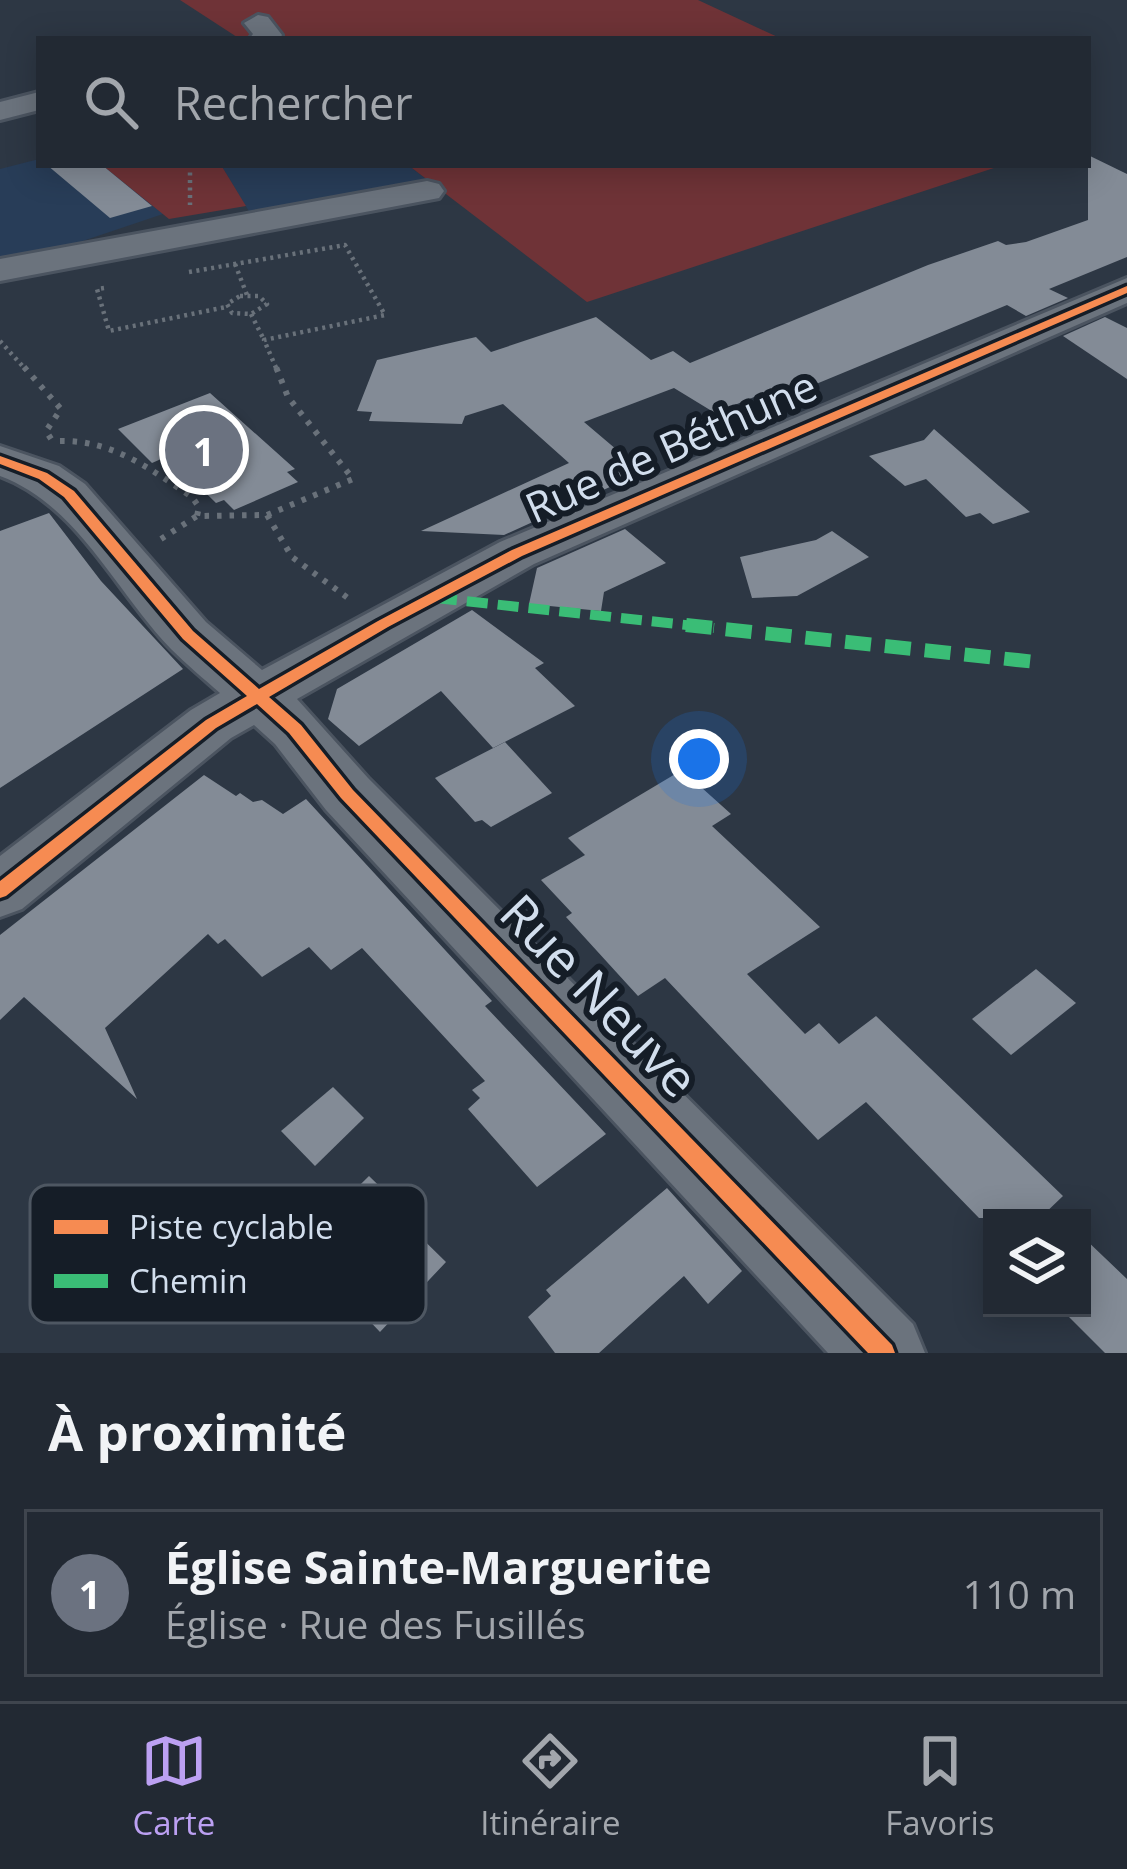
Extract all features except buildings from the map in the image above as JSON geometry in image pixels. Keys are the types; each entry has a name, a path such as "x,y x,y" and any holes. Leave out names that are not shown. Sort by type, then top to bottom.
{"street":[{"path":"0,111 36,101"},
{"path":"0,270 427,191"},
{"name":"Rue de Béthune","path":"0,891 211,724 382,624 517,553 1127,290"},
{"name":"Rue Neuve","path":"32,459 69,494 188,635 295,729 347,794 884,1353"}],"path":[{"path":"178,274 344,245 386,315 264,340"},
{"path":"235,264 247,295"},
{"path":"118,285 97,289 109,331 226,308 251,314 267,304 259,296 247,295 230,301 226,308"},
{"path":"32,459 86,440 123,453 192,497 199,507 196,516 268,515 353,479 289,397 251,314"},
{"path":"0,341 61,409 32,459"},
{"path":"268,515 292,557 382,624"}],"shaded area":[{"path":"180,0 698,0 776,36 235,36"},
{"path":"36,160 36,168 106,168 163,214 44,254 0,260 0,169"},
{"path":"106,168 223,168 246,206 169,219"},
{"path":"223,168 412,168 431,183 369,189 250,213"},
{"path":"412,168 994,168 587,302"}],"marked path":[{"path":"436,598 1036,662"}],"cycle path":[{"path":"0,891 211,724 383,624 517,553 1127,289"},
{"path":"0,460 43,476 69,494 188,635 295,729 347,794 884,1353"}],"place":[{"name":"Église Sainte-Marguerite","path":"204,450"}]}
